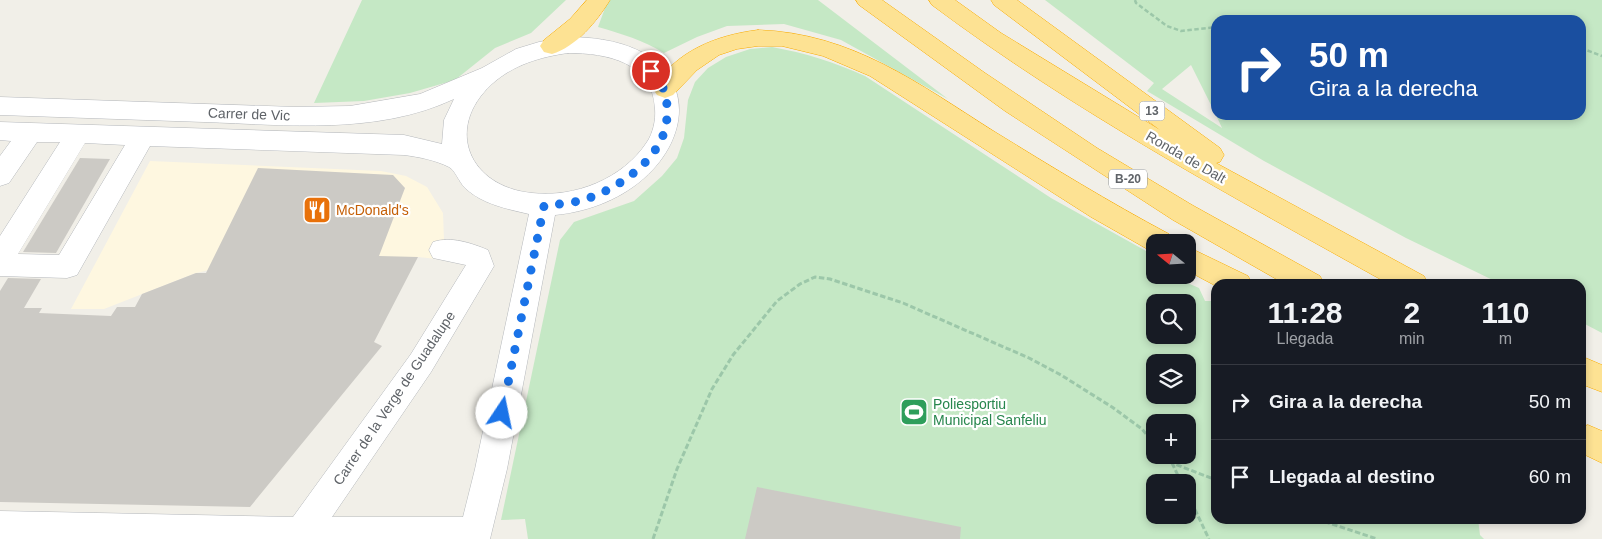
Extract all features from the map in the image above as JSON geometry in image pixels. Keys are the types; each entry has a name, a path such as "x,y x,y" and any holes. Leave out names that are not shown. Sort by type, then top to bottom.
{"highway":[{"path":"552,46 570,34 599,0"},
{"name":"B-20","path":"867,0 952,64 1043,124 1165,202 1301,279"},
{"name":"Ronda de Dalt","path":"940,0 993,39 1192,162 1405,279"},
{"name":"13","path":"1002,0 1302,223"},
{"path":"664,89 688,65 725,43 761,37 790,39 816,45 848,56 878,70 1100,210 1146,235"},
{"path":"1196,262 1228,279"},
{"path":"1586,371 1602,379"}],"street":[{"path":"593,45 620,51 643,63 658,78 664,89 668,100 667,121 659,145 641,166 619,184 590,198 566,204 544,206 523,204 496,195 472,179 458,160 452,138 457,114 470,92 491,73 516,58 552,46 593,45"},
{"name":"Carrer de Vic","path":"0,106 295,116 350,114 387,110 425,102 491,73"},
{"name":"Carrer de Vic","path":"0,132 404,145 424,148 458,160"},
{"path":"0,176 30,132"},
{"path":"0,260 78,134"},
{"path":"0,265 67,267 143,136"},
{"path":"0,527 299,537 475,536 491,469 544,206"},
{"name":"Carrer de la Verge de Guadalupe","path":"299,537 421,363 480,266 478,258 469,254 443,250"}],"path":[{"path":"1135,0 1136,3 1167,26 1181,31 1211,28"},
{"path":"1586,50 1602,56"},
{"path":"654,539 677,469 712,389 733,355 776,301 800,284 815,277 846,284 903,303 1029,358 1061,375 1112,407 1146,434"},
{"path":"1175,464 1211,478"},
{"path":"1196,512 1209,539"},
{"path":"1332,524 1377,539"}],"shaded area":[{"path":"150,161 381,171 406,176 427,187 443,213 444,240 437,259 418,257 236,264 196,273 104,309 71,309"}],"green space":[{"path":"362,0 566,0 531,33 495,48 455,80 410,93 364,101 314,103"},
{"path":"608,0 818,0 948,99 841,40 784,24 727,26 697,37 664,53 640,41 598,27"},
{"path":"1045,0 1602,0 1602,333 1586,325 1586,279 1491,279 1406,238 1264,161 1147,91 1154,83"},
{"path":"772,47 831,62 865,76 1051,198 1146,251 1146,284 1190,284 1199,288 1205,301 1211,301 1211,524 1479,524 1480,535 1484,539 528,539 525,519 501,520 560,240 574,222 634,201 662,176 677,158 684,138 688,100 695,82 708,68 726,57 750,49"}],"building":[{"path":"80,158 110,159 56,253 23,252"},
{"path":"258,168 393,175 405,188 379,256 418,257 374,342 382,346 250,507 0,502 0,291 8,278 41,279 24,308 42,308 39,313 111,316 117,307 135,307 142,294 196,273 206,273"},
{"path":"757,487 961,527 960,539 745,539"}],"place":[{"name":"McDonald's","path":"317,210"},
{"name":"Poliesportiu Municipal Sanfeliu","path":"914,412"}],"route":[{"path":"502,413 544,206 566,204 590,198 619,184 641,166 659,145 667,121 668,100 658,78 651,71"}]}
